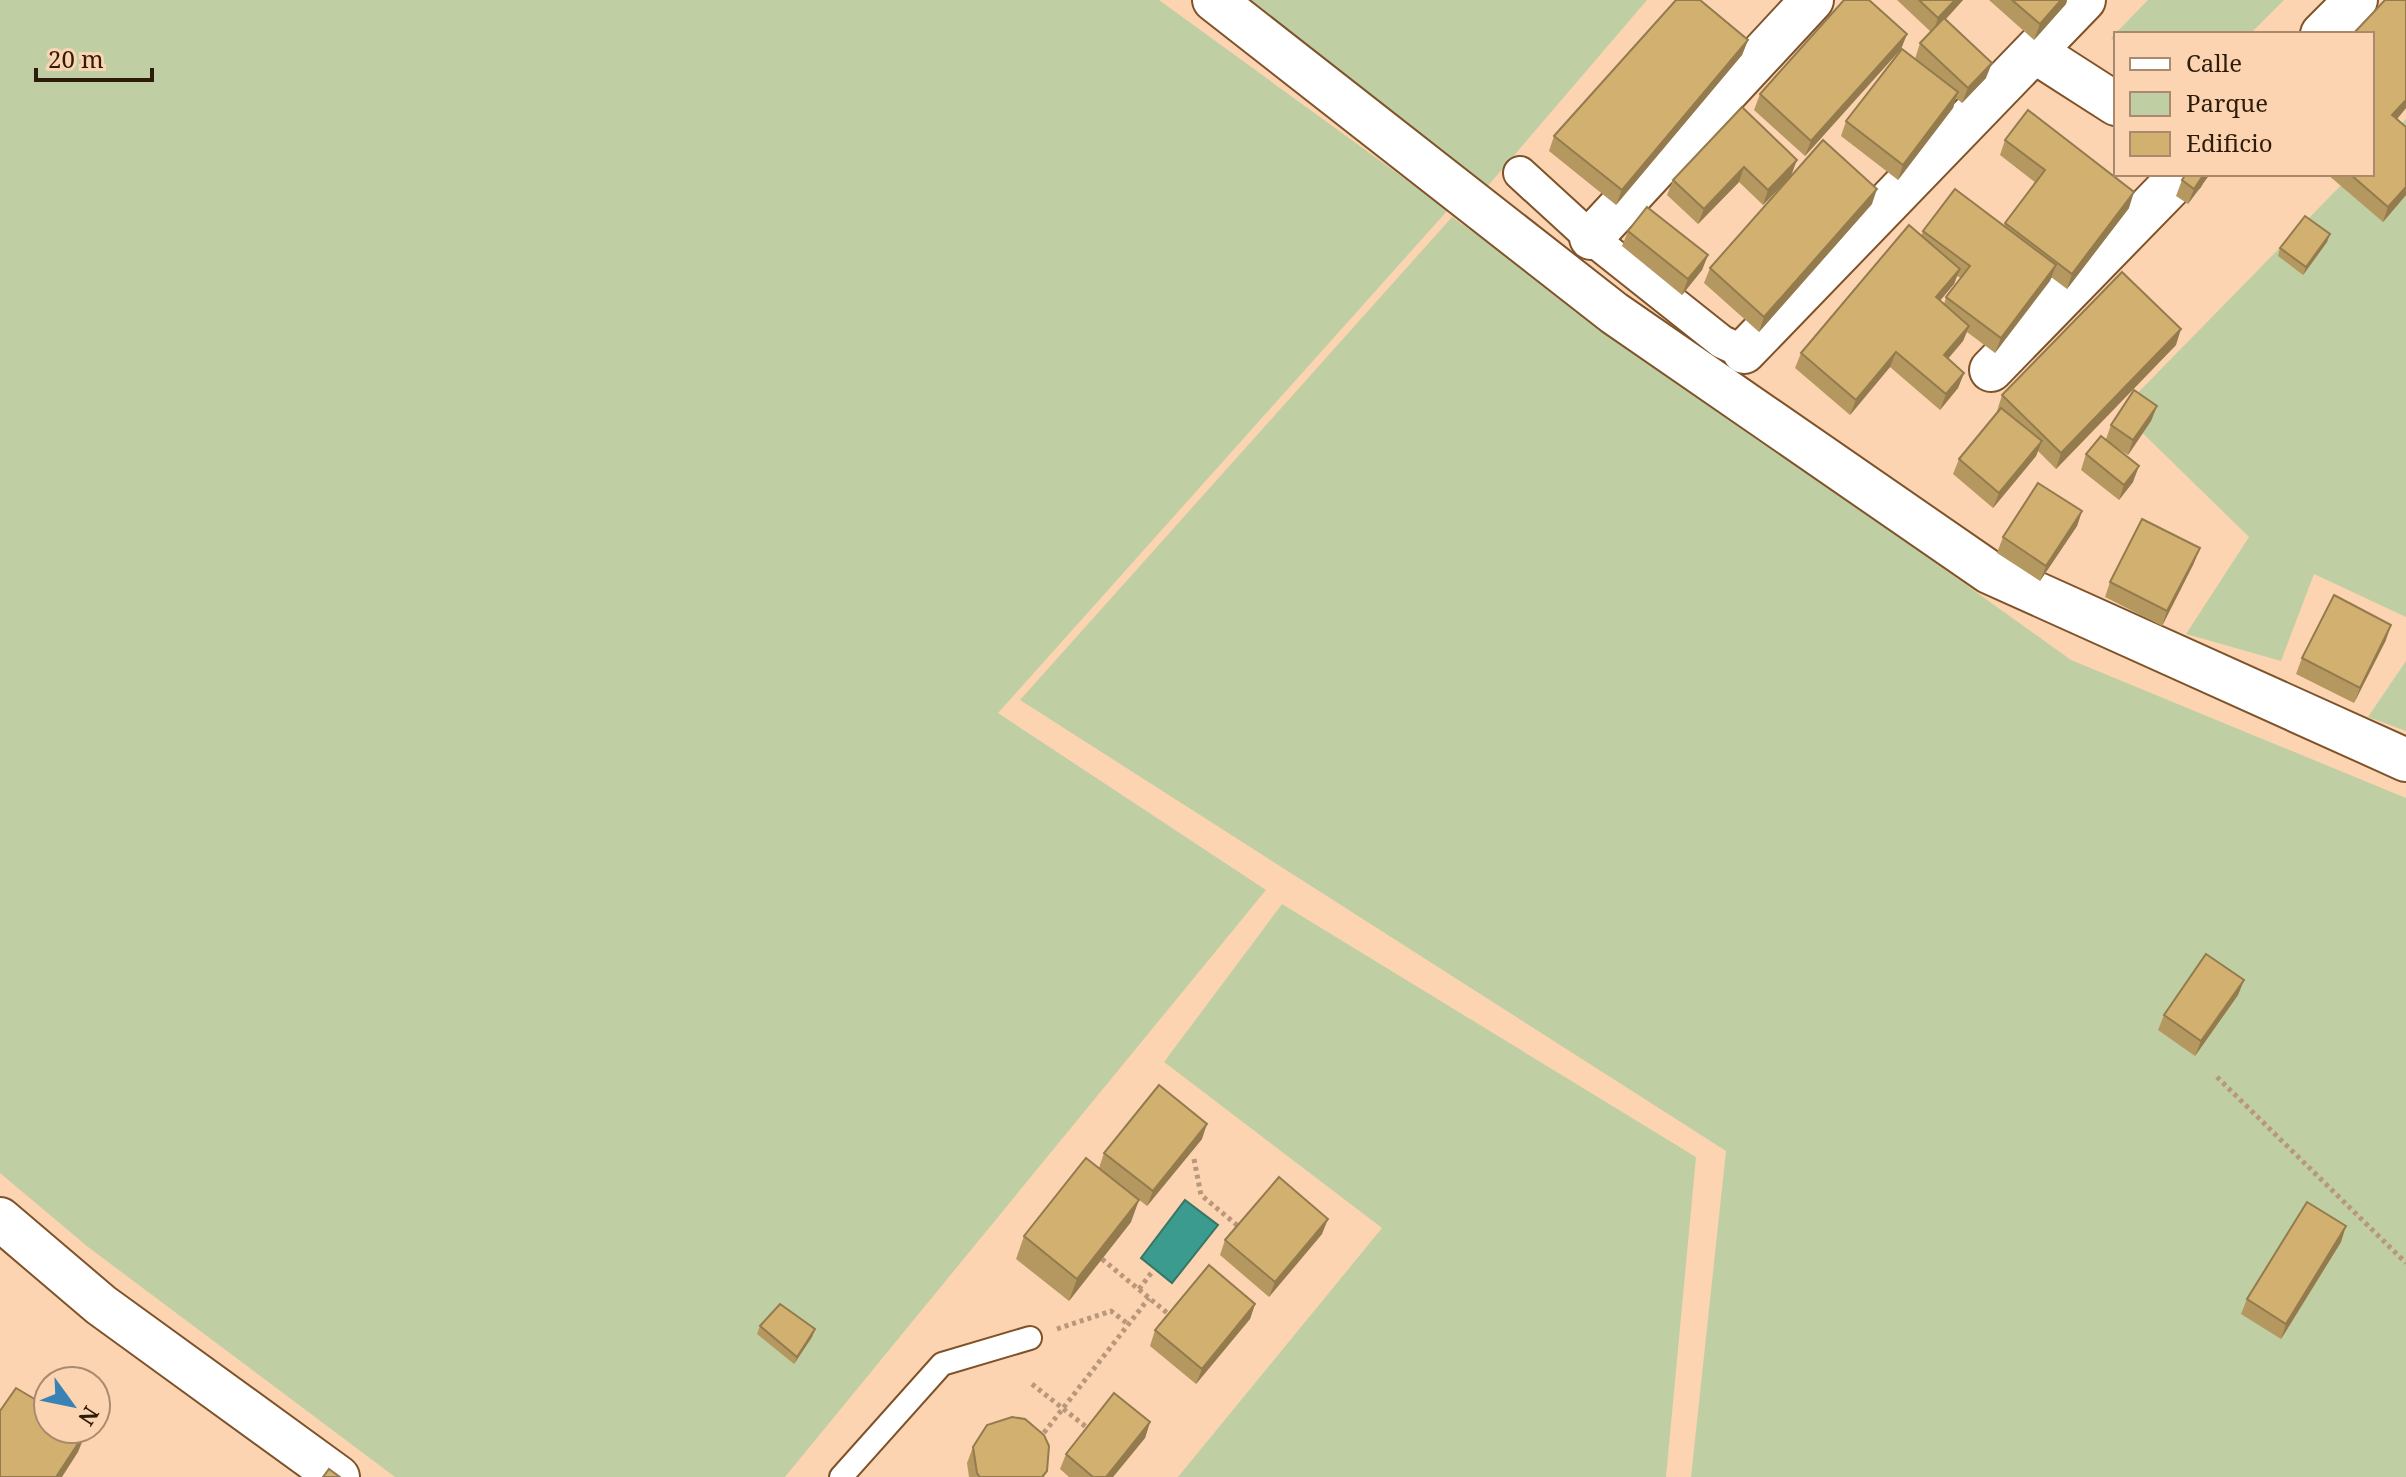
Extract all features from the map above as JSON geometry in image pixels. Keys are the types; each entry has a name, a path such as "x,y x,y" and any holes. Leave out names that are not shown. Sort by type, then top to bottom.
{"street":[{"path":"1214,0 1614,313 1989,572 2406,760"},
{"path":"1591,238 1812,0"},
{"path":"1520,173 1591,238 1722,342 1744,352 2084,0"},
{"path":"2324,32 2356,0"},
{"path":"2035,52 2114,103"},
{"path":"1991,370 2180,176"},
{"path":"0,1219 101,1305 338,1477"}],"lane":[{"path":"841,1477 942,1364 1030,1338"}],"path":[{"path":"2217,1077 2406,1263"},
{"path":"1194,1159 1201,1195 1238,1226"},
{"path":"1102,1259 1173,1318"},
{"path":"1139,1289 1152,1272"},
{"path":"1034,1446 1149,1298"},
{"path":"1030,1338 1111,1311 1128,1324"},
{"path":"1032,1384 1091,1431"}],"green space":[{"path":"0,0 1159,0 1448,210 998,713 1266,890 785,1477 395,1477 88,1247 0,1173"},
{"path":"1227,0 1647,0 1481,194"},
{"path":"2148,0 2284,0 2252,32 2117,32"},
{"path":"2406,119 2406,617 2314,574 2281,661 2186,634 2249,537 2120,411 2350,176 2374,176 2374,151"},
{"path":"1452,217 2071,660 2406,798 2406,1477 1691,1477 1726,1151 1020,700"},
{"path":"2406,661 2406,731 2368,717"},
{"path":"1282,904 1696,1157 1666,1477 1178,1477 1382,1228 1164,1062"}],"water":[{"path":"1185,1200 1218,1225 1172,1283 1141,1258"}],"building":[{"path":"1676,0 1700,0 1748,40 1622,190 1554,136"},
{"path":"1844,0 1869,0 1907,34 1811,141 1760,94"},
{"path":"1919,0 1955,0 1938,18"},
{"path":"2012,0 2061,0 2040,24"},
{"path":"2385,0 2406,0 2406,100 2392,115 2406,127 2406,187 2388,207 2352,176 2374,176 2374,32 2355,32"},
{"path":"1944,18 1992,63 1968,88 1920,43"},
{"path":"1902,49 1958,92 1903,165 1846,121"},
{"path":"1742,107 1797,160 1768,190 1744,167 1704,209 1673,180"},
{"path":"2028,110 2134,192 2072,274 2005,223 2045,170 2005,140"},
{"path":"1823,140 1877,189 1764,317 1710,268"},
{"path":"2185,176 2203,176 2194,189 2182,180"},
{"path":"1955,189 2056,265 2001,338 1946,297 1970,266 1923,231"},
{"path":"1647,207 1708,255 1688,279 1628,231"},
{"path":"2305,216 2330,234 2306,267 2280,248"},
{"path":"1909,225 1960,269 1936,297 1969,326 1944,355 1964,373 1946,394 1896,352 1856,400 1801,353"},
{"path":"2122,272 2181,329 2061,453 2002,395"},
{"path":"2134,390 2157,406 2133,440 2111,425"},
{"path":"2001,408 2042,441 1999,493 1959,459"},
{"path":"2101,436 2139,466 2124,485 2086,454"},
{"path":"2038,483 2082,511 2046,566 2003,537"},
{"path":"2142,519 2200,548 2167,611 2110,582"},
{"path":"2334,595 2391,625 2360,688 2302,658"},
{"path":"2206,954 2244,980 2201,1041 2164,1015"},
{"path":"1159,1085 1207,1124 1153,1191 1104,1153"},
{"path":"1086,1158 1139,1200 1077,1279 1024,1236"},
{"path":"1279,1177 1328,1219 1275,1282 1225,1240"},
{"path":"2307,1202 2346,1226 2286,1324 2247,1299"},
{"path":"1209,1265 1255,1304 1202,1369 1155,1330"},
{"path":"780,1304 815,1329 797,1357 760,1326"},
{"path":"16,1388 32,1398 32,1445 77,1445 56,1477 0,1477 0,1411"},
{"path":"1114,1393 1150,1422 1106,1477 1093,1477 1066,1454"},
{"path":"1012,1417 1025,1419 1044,1435 1049,1446 1047,1471 1042,1477 980,1477 973,1447 987,1425"},
{"path":"329,1469 340,1477 323,1477"}]}
